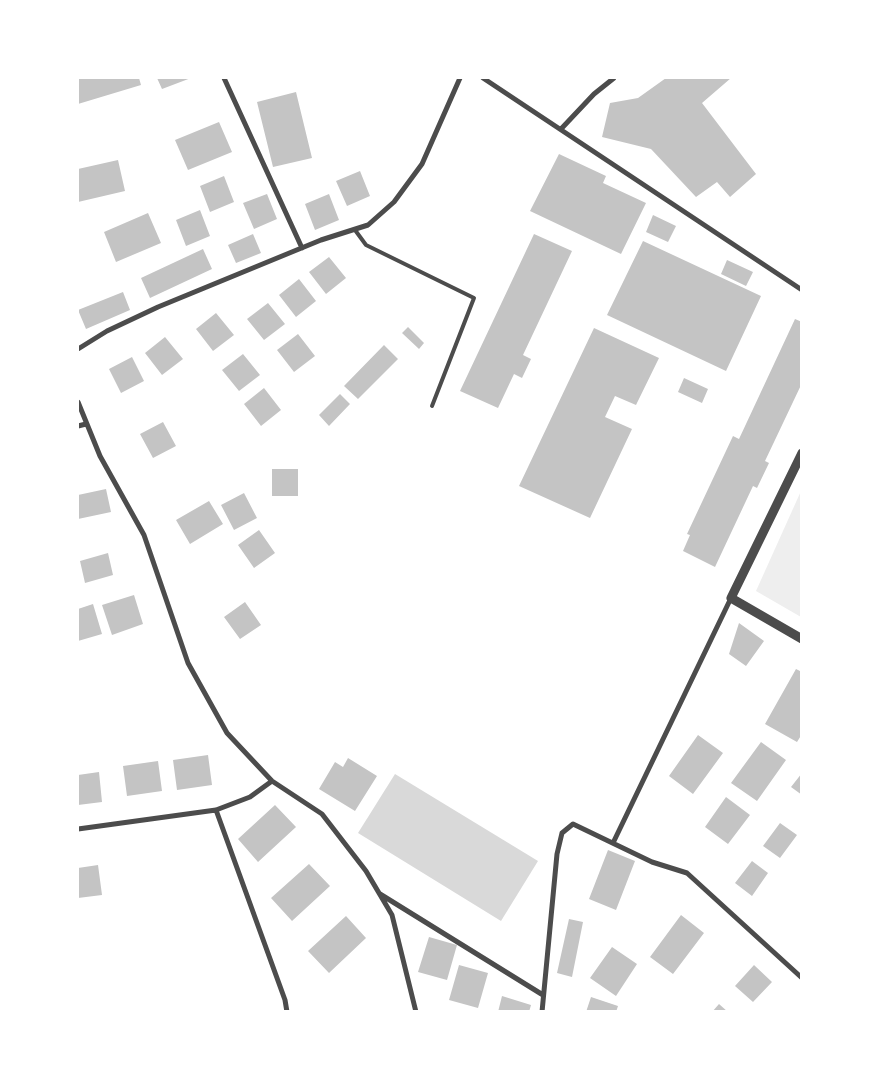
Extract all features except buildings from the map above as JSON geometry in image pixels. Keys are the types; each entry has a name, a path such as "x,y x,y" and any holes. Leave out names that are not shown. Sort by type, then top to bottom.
{"street":[{"path":"224,78 302,248"},
{"path":"78,349 107,331 158,307 302,248 368,225 394,202 422,164 460,78"},
{"path":"483,78 802,290"},
{"path":"561,129 594,94 614,78"},
{"path":"78,402 100,456 144,535 188,663 227,733 272,781 322,814 366,871 392,915 416,1012"},
{"path":"78,426 86,424"},
{"path":"613,843 802,453"},
{"path":"731,598 802,639"},
{"path":"78,830 216,810 250,797 272,781"},
{"path":"216,810 285,1000 287,1012"},
{"path":"542,1012 557,854 562,833 573,824 652,862 687,873 802,978"},
{"path":"378,892 543,996"}],"lane":[{"path":"355,230 366,245 474,298 432,406"}],"shaded area":[{"path":"801,491 801,617 756,591"},
{"path":"395,774 538,861 501,921 358,833"}]}
